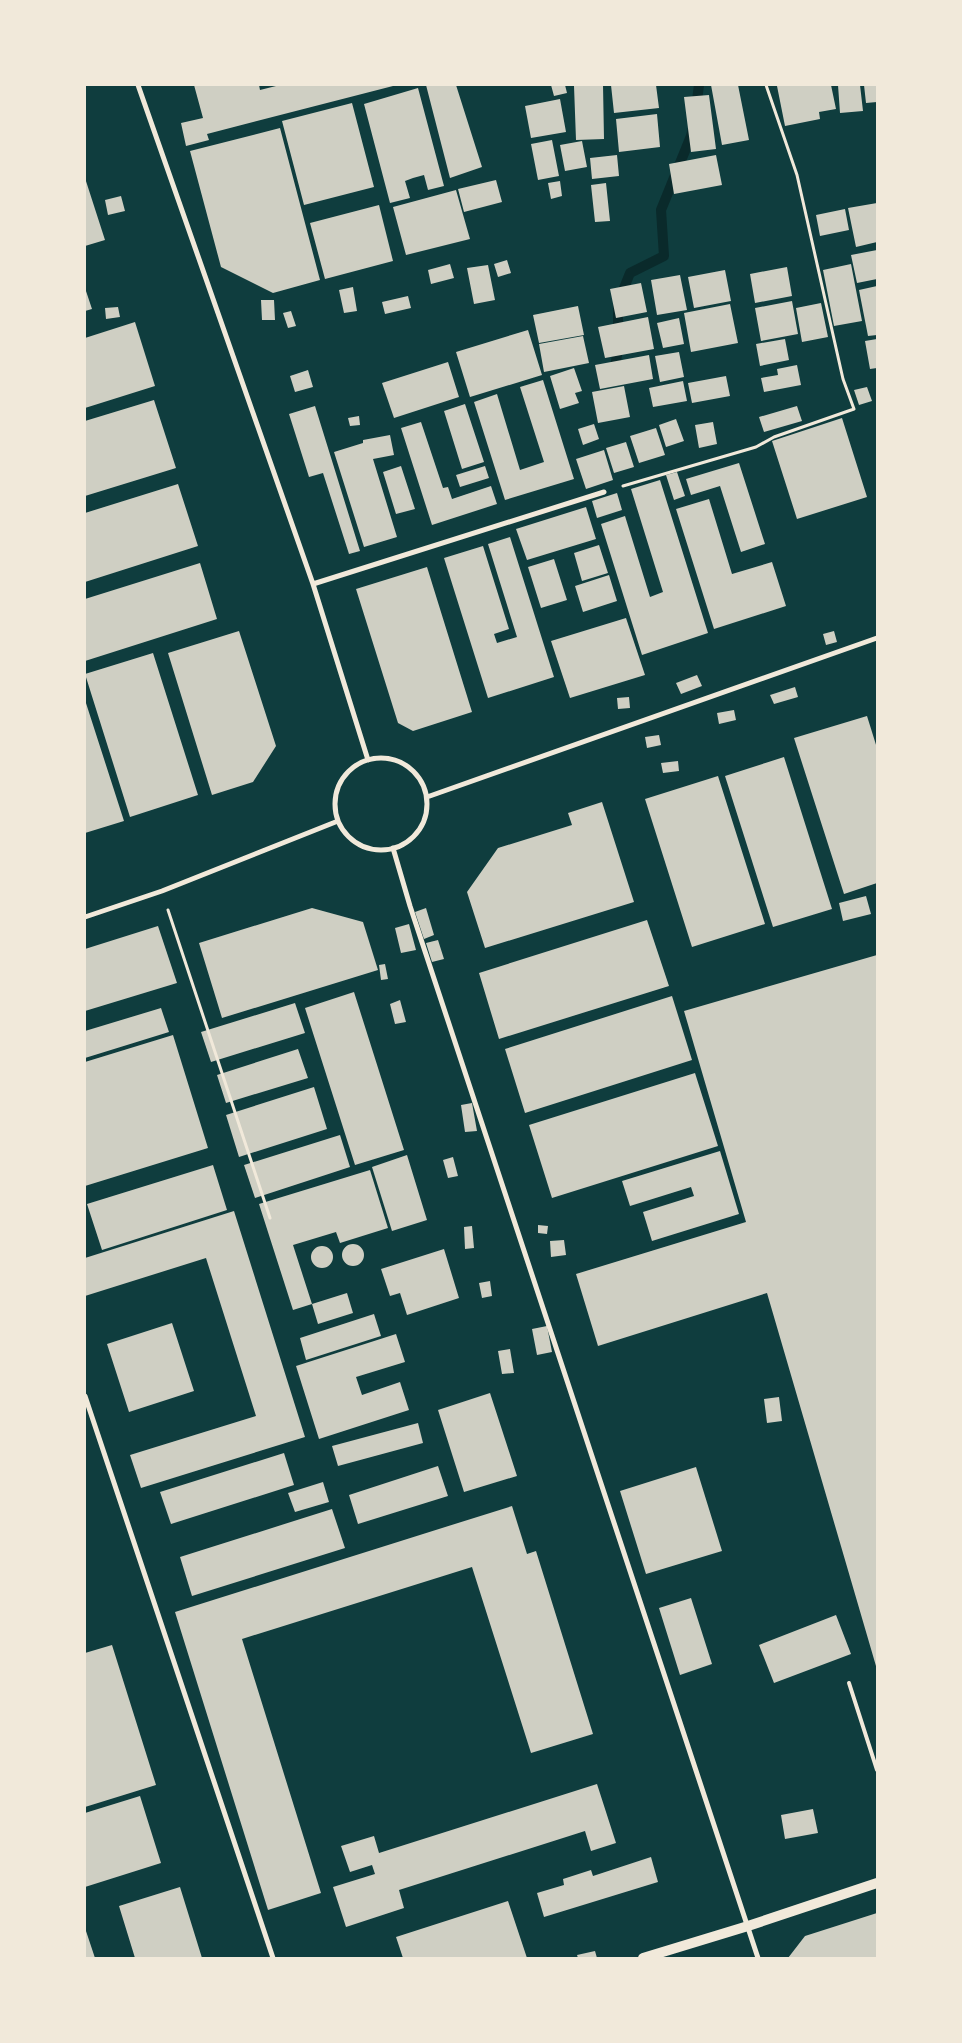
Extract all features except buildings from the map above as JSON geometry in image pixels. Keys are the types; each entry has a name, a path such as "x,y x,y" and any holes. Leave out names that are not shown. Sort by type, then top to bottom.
{"main road":[{"path":"643,1958 748,1926 877,1883"}],"street":[{"path":"138,85 313,584 368,760"},
{"path":"313,584 604,492"},
{"path":"427,797 877,638"},
{"path":"390,759 401,763 418,777 427,797 427,808 420,829 408,841 393,848 382,850 360,845 351,839 338,821 335,799 337,789 350,770 368,760 390,759"},
{"path":"85,917 162,891 338,821"},
{"path":"393,848 413,915 758,1958"},
{"path":"85,1396 273,1958"}],"lane":[{"path":"849,1683 877,1770"}],"path":[{"path":"604,492 756,447 774,437 854,409 843,379 797,175 766,85"},
{"path":"162,891 270,1218"}],"waterway":[{"path":"696,108 699,85"},
{"path":"614,373 618,349 618,303 630,273 664,256 661,210 693,128"}]}
